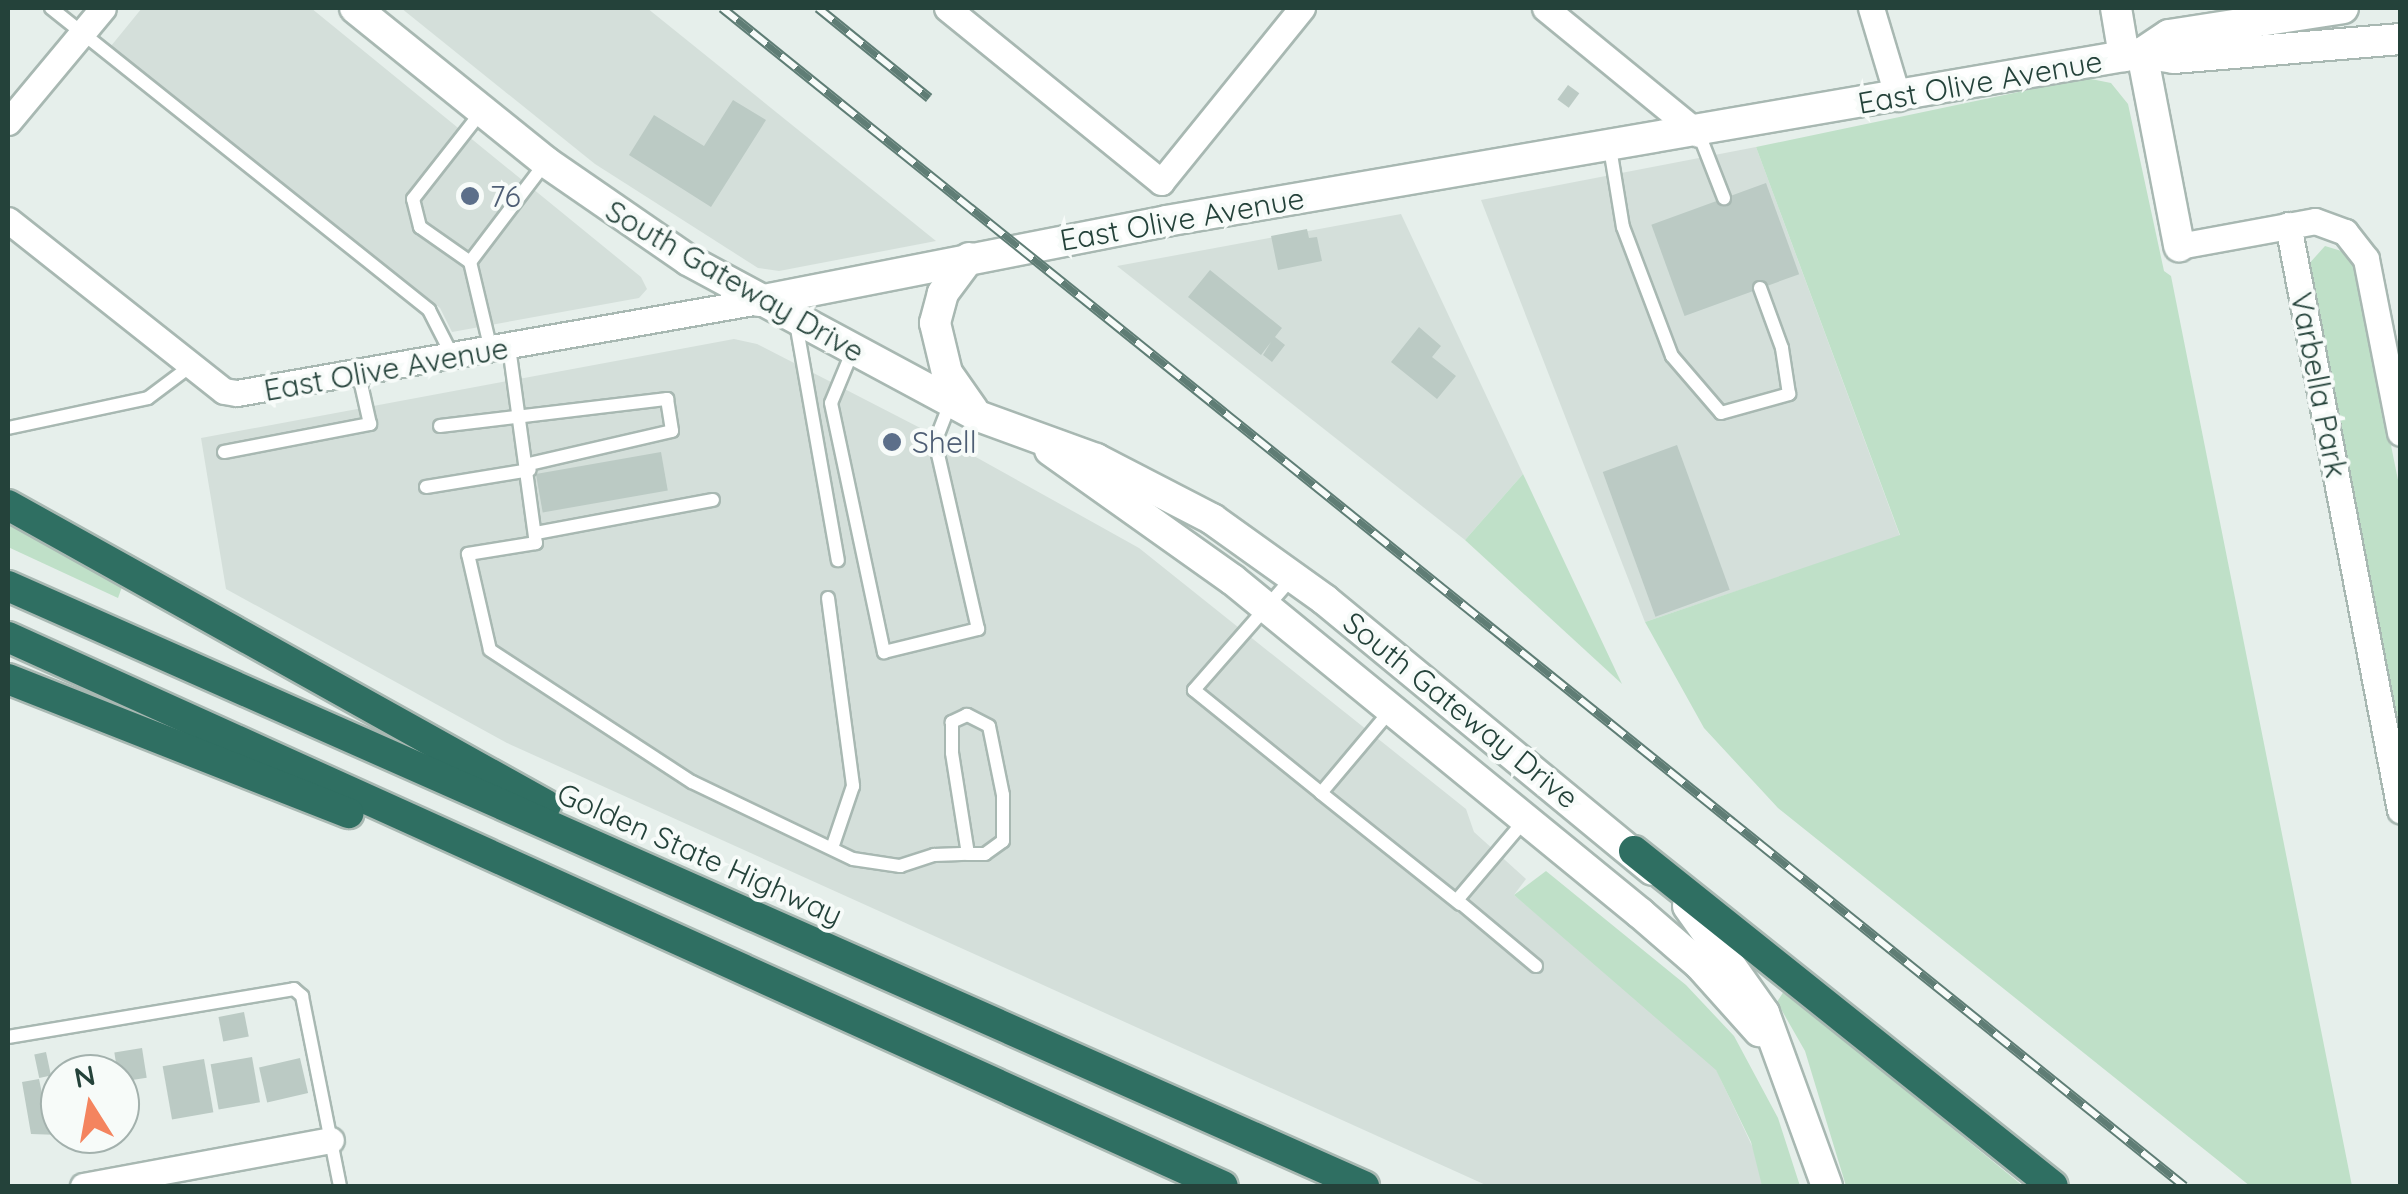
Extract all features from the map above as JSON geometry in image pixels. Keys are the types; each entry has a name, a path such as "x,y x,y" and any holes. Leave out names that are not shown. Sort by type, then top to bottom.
{"highway":[{"path":"8,505 719,901"},
{"name":"Golden State Highway","path":"8,586 1364,1186"},
{"path":"8,637 1224,1186"},
{"path":"8,678 692,948"},
{"path":"1634,851 2053,1186"}],"main road":[{"name":"South Gateway Drive","path":"355,8 614,212 759,301 978,416 1152,485 1294,576 1634,851 1720,942 1764,1012 1828,1186"},
{"path":"2116,8 2133,54 2179,246"},
{"name":"East Olive Avenue","path":"759,301 1166,221 1699,134 2133,54 2174,58 2263,24 2343,8"},
{"name":"East Olive Avenue","path":"2263,24 2400,38"},
{"path":"969,258 943,292 935,323 946,373 978,416"},
{"name":"South Gateway Drive","path":"1044,444 1266,607 1700,965 1789,1075"},
{"path":"1524,821 1553,786"}],"street":[{"path":"8,122 104,8"},
{"path":"947,8 1161,182 1166,221"},
{"path":"1161,182 1302,8"},
{"path":"1545,8 1699,134"},
{"path":"1871,8 1898,98"},
{"path":"8,220 192,365"},
{"path":"2179,246 2288,225 2330,225 2344,232 2366,259 2400,433"},
{"name":"Varbella Park","path":"2288,225 2397,775 2400,810"},
{"name":"East Olive Avenue","path":"192,365 224,391 254,394 759,301"},
{"path":"84,1186 331,1140"}],"lane":[{"path":"51,8 429,310 453,358"},
{"path":"482,111 413,199 420,226 470,262 520,413 536,543 468,554 490,650 692,782 832,848 900,866 986,854 1003,841 1003,795 989,726 967,715 952,722 952,754 968,854"},
{"path":"1699,134 1724,198"},
{"path":"1610,148 1623,226 1672,356 1721,413 1789,394 1782,348 1760,288"},
{"path":"470,262 546,162"},
{"path":"796,320 838,560"},
{"path":"854,350 830,403 884,652 978,630 934,442 950,401"},
{"path":"8,428 148,398 192,365"},
{"path":"224,452 370,424 359,374"},
{"path":"426,488 672,431 671,410 658,395 440,426"},
{"path":"536,533 713,500"},
{"path":"1294,576 1194,690 1536,966"},
{"path":"828,598 853,786 832,848"},
{"path":"1321,792 1391,710"},
{"path":"1460,904 1524,821"},
{"path":"8,1037 294,989 302,996 340,1186"}],"shaded area":[{"path":"142,8 311,8 641,277 647,289 639,298 452,332 440,308 111,46"},
{"path":"401,8 647,8 936,241 779,271 758,268 595,164"},
{"path":"1756,147 1900,536 1645,622 1481,200"},
{"path":"1401,214 1523,474 1465,540 1117,266"},
{"path":"734,339 757,344 965,451 1139,548 1466,809 1474,832 1526,879 1514,895 1714,1065 1753,1148 1763,1186 1488,1186 507,743 226,589 201,438"}],"green space":[{"path":"2086,78 2111,83 2128,104 2164,271 2171,276 2352,1186 2250,1186 1778,808 1704,728 1645,622 1900,535 1756,147"},
{"path":"2325,246 2348,253 2355,267 2400,490 2400,723 2393,711 2307,266"},
{"path":"1523,474 1622,684 1465,540"},
{"path":"8,520 123,584 118,598 8,547"},
{"path":"1546,871 1686,985 1734,1036 1778,1118 1800,1186 1762,1186 1751,1142 1716,1070 1514,895"},
{"path":"1784,991 2023,1186 1846,1186 1805,1051 1777,1002"}],"building":[{"path":"1568,85 1579,93 1569,108 1557,100"},
{"path":"733,100 766,120 711,207 629,155 654,115 704,146"},
{"path":"1766,183 1799,274 1685,316 1651,225"},
{"path":"1307,229 1309,238 1317,237 1322,261 1278,270 1271,236"},
{"path":"1210,270 1282,328 1275,337 1285,345 1272,362 1263,355 1271,342 1261,355 1188,297"},
{"path":"1419,327 1441,346 1432,357 1456,376 1437,399 1391,362"},
{"path":"1677,445 1730,590 1655,617 1603,472"},
{"path":"661,452 668,490 543,512 536,474"},
{"path":"244,1012 249,1037 223,1042 218,1017"},
{"path":"142,1048 147,1078 140,1079 140,1054 114,1052"},
{"path":"46,1052 40,1054 39,1078 34,1054"},
{"path":"252,1057 260,1102 219,1110 211,1064"},
{"path":"300,1058 308,1093 267,1103 259,1067"},
{"path":"204,1059 213,1112 172,1119 163,1066"},
{"path":"39,1079 40,1134 31,1134 22,1082"}],"railway":[{"path":"722,8 2184,1186"},
{"path":"818,8 929,98"}],"place":[{"name":"76","path":"470,196"},
{"name":"Shell","path":"892,442"}]}
